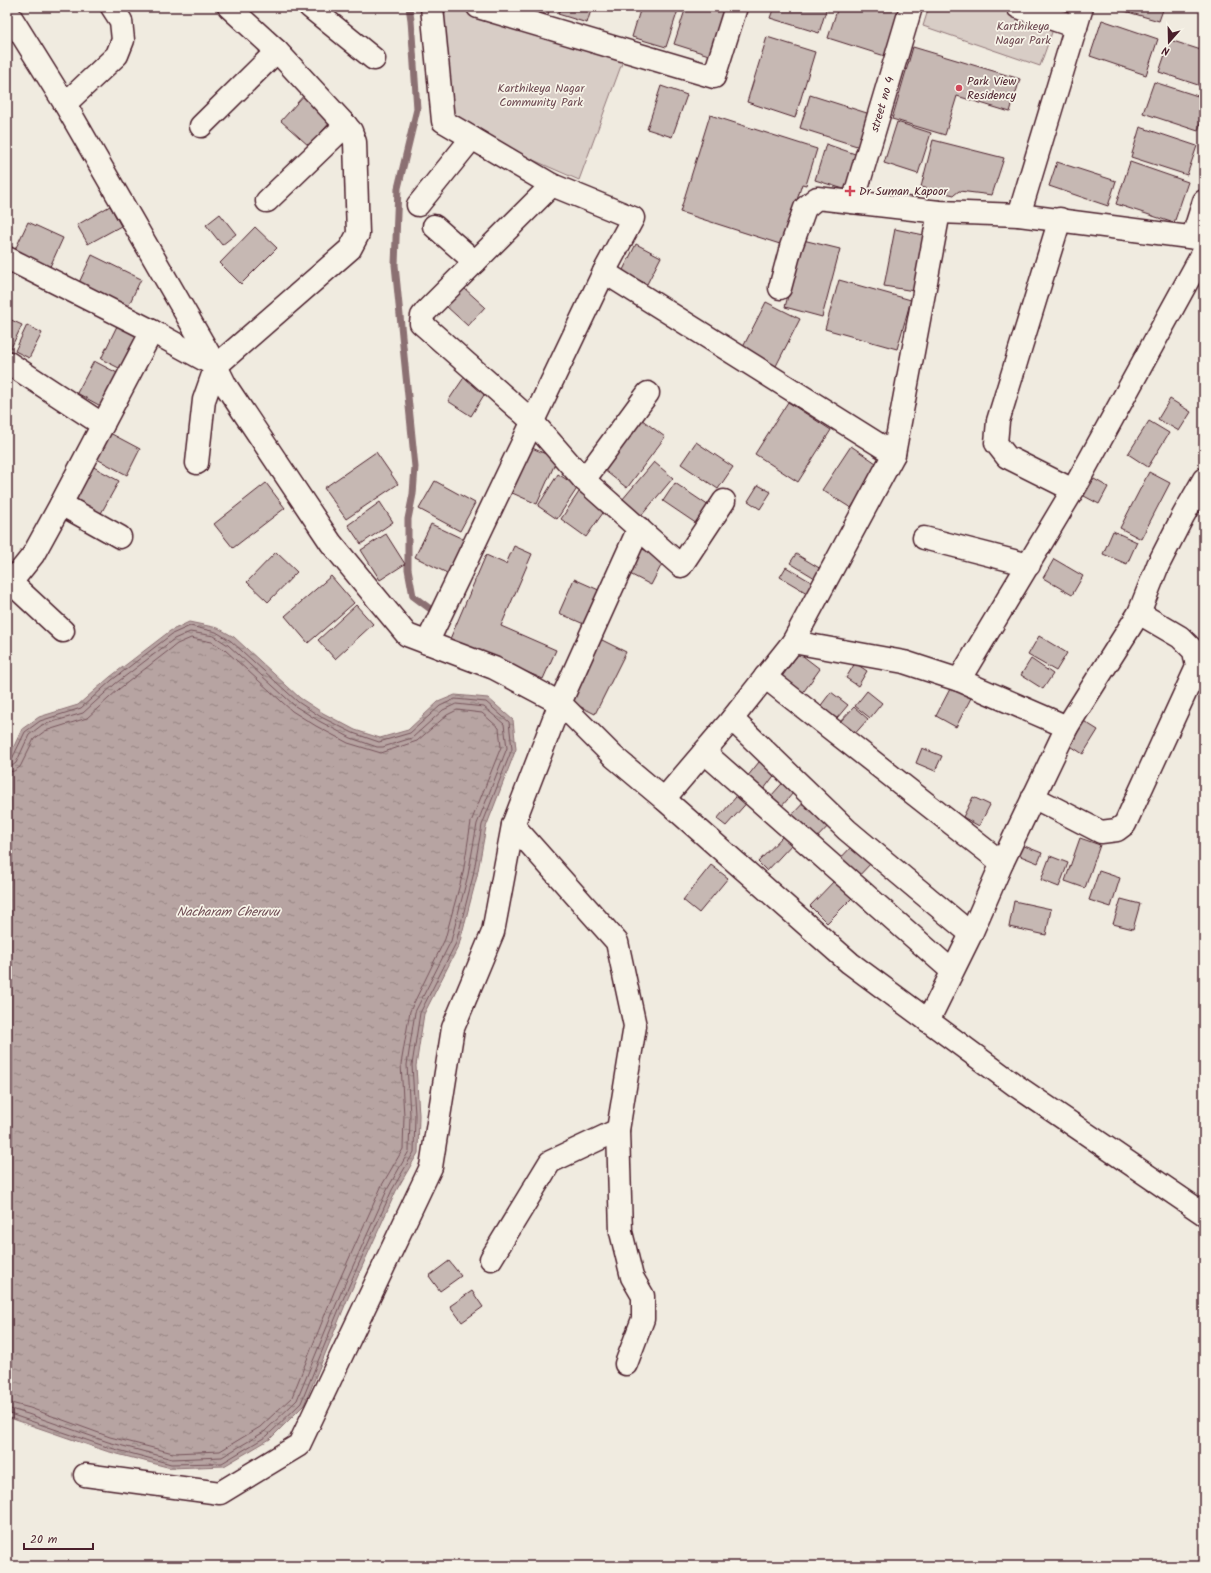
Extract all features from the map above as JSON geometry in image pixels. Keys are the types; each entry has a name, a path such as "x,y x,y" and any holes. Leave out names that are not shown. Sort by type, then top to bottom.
{"street":[{"path":"65,104 117,55 123,40 121,21 112,7"},
{"path":"197,463 204,400 216,366 350,249 358,234 355,142 351,131 277,51 229,7"},
{"path":"310,7 374,60"},
{"path":"427,643 604,272 633,218 552,185 443,120 432,7"},
{"path":"478,7 714,77 736,7"},
{"name":"street no 4","path":"853,202 911,7"},
{"path":"1018,7 1076,27"},
{"path":"1019,215 1082,7"},
{"path":"7,10 65,104 216,366 226,386 331,543 407,635 494,668 560,703 614,757 664,799 850,963 1015,1085 1204,1214"},
{"path":"201,126 277,51"},
{"path":"267,200 346,125"},
{"path":"418,205 472,138"},
{"path":"552,185 422,316 421,323 532,421 584,480 681,566 724,501"},
{"path":"780,288 791,247 805,208 817,198 939,212 1019,215 1060,219 1200,242"},
{"path":"959,680 1073,490 1200,242 1204,201"},
{"path":"664,799 732,719 793,642 894,454 939,212"},
{"path":"1060,219 998,421 996,443 1007,456 1073,490"},
{"path":"434,226 475,262"},
{"path":"7,258 152,331 216,366"},
{"path":"604,272 894,454"},
{"path":"7,578 18,575 33,556 152,331"},
{"path":"7,362 103,426"},
{"path":"584,480 648,393"},
{"path":"928,1021 971,934 1002,863 1067,728 1139,613 1158,565 1182,516 1204,479"},
{"path":"61,504 120,537"},
{"path":"85,1475 220,1493 298,1445 431,1167 453,1028 493,932 513,825 560,703 639,528"},
{"path":"924,538 1029,565"},
{"path":"7,578 64,631"},
{"path":"1033,797 1101,832 1117,830 1125,824 1197,667 1194,651 1180,637 1139,613"},
{"path":"793,642 904,662 959,680 1067,728"},
{"path":"765,677 1002,863"},
{"path":"732,719 847,830 971,934"},
{"path":"704,752 952,971"},
{"path":"513,825 617,942 635,1026 618,1130 621,1232 632,1277 643,1296 643,1319 626,1364"},
{"path":"491,1259 550,1162 618,1130"}],"green space":[{"name":"Karthikeya Nagar Community Park","path":"442,7 462,7 625,55 579,180 508,149 448,119"},
{"name":"Karthikeya Nagar Park","path":"929,7 1061,7 1040,66 923,26"}],"water":[{"name":"Nacharam Cheruvu","path":"189,622 218,628 234,637 300,698 323,713 355,730 380,738 408,730 438,702 455,695 488,698 513,720 516,749 486,827 477,876 459,945 424,1014 416,1066 419,1115 418,1153 396,1191 348,1298 304,1405 270,1439 224,1466 171,1468 106,1451 7,1417 7,761 22,729 39,717 78,705 110,677 170,631"}],"building":[{"path":"532,7 550,7 548,15 532,10"},
{"path":"561,7 592,7 587,23 558,14"},
{"path":"641,7 679,7 666,47 632,37"},
{"path":"686,7 728,7 712,56 674,44"},
{"path":"774,7 827,7 819,33 770,18"},
{"path":"838,7 904,7 888,57 828,38"},
{"path":"1122,7 1164,7 1159,21 1121,10"},
{"path":"1102,20 1158,39 1146,75 1090,56"},
{"path":"767,37 815,52 795,118 747,102"},
{"path":"1170,40 1204,51 1204,87 1159,72"},
{"name":"Park View Residency","path":"913,47 1020,79 1010,112 957,96 945,135 892,119"},
{"path":"1154,82 1204,98 1204,111 1198,131 1143,113"},
{"path":"661,86 687,95 672,137 647,129"},
{"path":"305,94 333,119 309,146 281,121"},
{"path":"810,95 870,114 860,147 800,128"},
{"path":"710,115 817,149 806,185 802,184 783,245 680,212"},
{"path":"897,122 931,133 918,174 884,163"},
{"path":"1140,127 1197,146 1187,175 1131,157"},
{"path":"933,140 1004,158 992,195 959,191 954,195 921,187"},
{"path":"826,144 861,156 850,191 815,180"},
{"path":"1057,162 1116,181 1108,206 1049,186"},
{"path":"1130,162 1188,182 1174,223 1116,204"},
{"path":"110,206 121,226 88,244 77,225"},
{"path":"220,214 236,234 222,245 206,225"},
{"path":"28,222 63,238 48,271 13,254"},
{"path":"255,227 277,248 241,284 220,263"},
{"path":"895,229 924,235 914,291 884,286"},
{"path":"803,240 840,249 822,317 785,307"},
{"path":"636,244 661,257 647,284 622,272"},
{"path":"92,255 141,279 126,311 77,287"},
{"path":"839,280 911,300 897,349 825,329"},
{"path":"464,288 485,307 468,326 446,306"},
{"path":"766,302 800,319 776,366 742,349"},
{"path":"7,318 22,325 9,352 7,351"},
{"path":"27,325 42,333 29,358 15,351"},
{"path":"117,326 144,339 127,372 101,359"},
{"path":"94,361 123,376 106,409 77,393"},
{"path":"465,376 487,390 471,416 448,401"},
{"path":"1170,399 1191,412 1179,431 1158,419"},
{"path":"788,402 831,430 798,482 755,454"},
{"path":"641,419 665,437 627,488 604,470"},
{"path":"1149,421 1169,433 1148,467 1128,454"},
{"path":"108,432 140,449 127,475 95,458"},
{"path":"696,442 733,467 718,489 681,464"},
{"path":"851,446 879,465 851,508 822,490"},
{"path":"530,447 557,459 537,504 510,492"},
{"path":"376,452 398,484 346,519 324,488"},
{"path":"654,462 673,478 641,516 622,500"},
{"path":"90,465 119,481 99,517 71,501"},
{"path":"1149,472 1170,483 1141,539 1120,528"},
{"path":"558,474 578,487 557,519 538,506"},
{"path":"1094,479 1108,487 1099,504 1084,496"},
{"path":"435,481 475,503 460,531 419,509"},
{"path":"266,483 285,508 233,548 214,524"},
{"path":"675,483 709,506 697,524 663,501"},
{"path":"758,485 771,492 760,509 748,501"},
{"path":"579,492 605,510 586,537 561,519"},
{"path":"380,502 393,522 361,544 348,525"},
{"path":"431,524 465,540 449,574 415,557"},
{"path":"1113,531 1137,542 1127,564 1103,554"},
{"path":"386,534 405,564 380,580 361,550"},
{"path":"514,546 532,554 501,626 556,650 543,679 450,639 486,555 506,564"},
{"path":"639,547 664,560 651,585 626,572"},
{"path":"276,552 297,572 268,602 247,582"},
{"path":"796,554 821,569 815,578 790,563"},
{"path":"1054,559 1083,576 1072,595 1043,578"},
{"path":"786,567 813,583 807,593 780,577"},
{"path":"331,576 354,603 308,643 285,616"},
{"path":"574,579 601,591 586,625 559,613"},
{"path":"356,605 373,624 335,659 318,640"},
{"path":"1039,636 1067,653 1056,671 1028,655"},
{"path":"596,637 626,652 595,714 565,699"},
{"path":"799,653 820,669 799,698 778,682"},
{"path":"1031,659 1053,674 1043,689 1021,675"},
{"path":"855,663 867,671 858,686 846,678"},
{"path":"952,685 972,696 956,727 936,716"},
{"path":"867,691 882,703 870,718 855,706"},
{"path":"831,692 848,705 832,724 816,712"},
{"path":"854,707 868,719 852,737 838,724"},
{"path":"1082,720 1098,730 1083,754 1066,743"},
{"path":"922,748 942,756 935,771 916,763"},
{"path":"763,757 779,769 764,789 747,777"},
{"path":"787,778 798,787 782,806 771,796"},
{"path":"742,790 751,798 726,826 717,819"},
{"path":"809,797 834,820 813,842 789,818"},
{"path":"973,797 990,805 979,826 963,817"},
{"path":"785,834 794,842 767,871 758,862"},
{"path":"1080,838 1100,845 1085,888 1065,881"},
{"path":"1017,843 1042,853 1038,863 1013,853"},
{"path":"854,844 873,861 855,880 836,863"},
{"path":"1050,856 1068,863 1059,887 1041,880"},
{"path":"711,865 728,878 699,913 683,900"},
{"path":"1099,871 1120,878 1111,907 1089,900"},
{"path":"836,879 854,896 827,923 810,906"},
{"path":"1121,899 1140,904 1133,929 1113,924"},
{"path":"1014,901 1051,909 1046,935 1009,927"},
{"path":"449,1261 461,1276 440,1291 429,1276"},
{"path":"472,1291 483,1307 462,1322 450,1306"}],"waterway":[{"path":"409,7 417,109 398,188 395,265 415,467 413,494 408,519 408,569 413,596 429,608"}],"place":[{"name":"Park View Residency","path":"959,88"},
{"name":"Dr Suman Kapoor","path":"850,191"}]}
